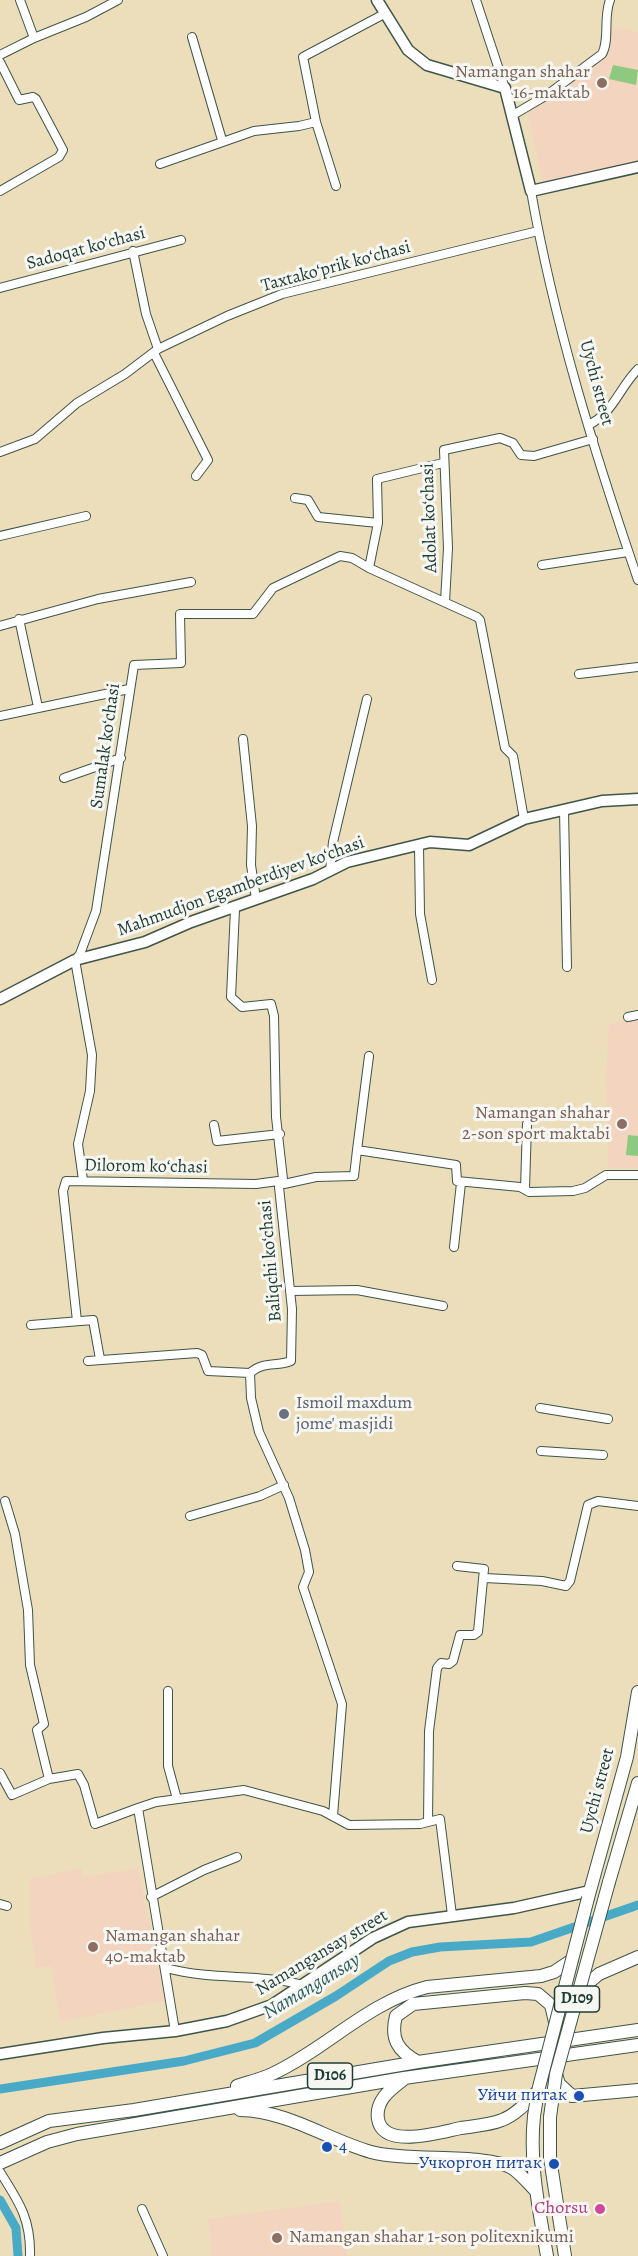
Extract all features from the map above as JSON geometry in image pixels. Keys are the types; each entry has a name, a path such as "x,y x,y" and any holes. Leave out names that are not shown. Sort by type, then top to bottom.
{"main road":[{"name":"Uychi street","path":"589,1895 627,1757 638,1692"},
{"name":"Uychi street","path":"580,1990 638,1783"},
{"path":"614,1808 630,1812"},
{"name":"D109","path":"547,2256 535,2190 532,2157 534,2116 555,2022 589,1895"},
{"path":"580,1990 599,1974 638,1957"},
{"path":"211,2103 273,2074 383,2005 410,1991 427,1987 542,1976 554,1972 572,1960"},
{"name":"D109","path":"565,2256 550,2158 550,2117 556,2074 580,1990"},
{"path":"418,2062 398,2047 393,2034 396,2016 413,2004 531,1993 551,2005 555,2022"},
{"name":"D106","path":"0,2163 47,2142 211,2103 418,2062 638,2030"},
{"name":"D106","path":"0,2143 49,2121 404,2078 638,2044"},
{"path":"556,2074 559,2084 572,2096 638,2090"},
{"path":"404,2078 386,2092 377,2114 384,2131 395,2136 414,2137 502,2120 523,2106 538,2091"},
{"path":"211,2103 294,2120 369,2151 399,2158 494,2162 511,2168 535,2190"}],"street":[{"path":"20,0 34,38"},
{"path":"0,55 34,38 86,17 118,0"},
{"path":"377,0 408,50 427,65 505,88"},
{"path":"476,0 513,115 531,191 638,167"},
{"path":"513,115 547,95 602,54 606,9 610,0"},
{"path":"336,186 316,122 303,57 307,52 386,13"},
{"path":"192,37 222,140"},
{"path":"0,62 19,100 33,97 36,99 63,150 59,157 0,191"},
{"path":"160,164 222,140 254,131 316,122"},
{"name":"Uychi street","path":"531,191 538,231 588,425 638,580"},
{"name":"Taxtakoʻprik koʻchasi","path":"0,452 35,439 77,403 156,351 227,316 282,294 538,231"},
{"name":"Sadoqat koʻchasi","path":"0,288 181,240"},
{"path":"133,251 156,351 208,460 196,476"},
{"path":"588,425 605,416 621,388 638,369"},
{"name":"Adolat koʻchasi","path":"445,602 448,548 443,463 446,448 504,438 513,443 521,455 534,456 593,439"},
{"path":"369,568 378,523 378,478 443,463"},
{"path":"295,498 308,500 318,517 378,523"},
{"path":"0,536 86,516"},
{"path":"542,565 628,552"},
{"name":"Sumalak koʻchasi","path":"75,960 80,954 96,911 121,758 129,689 136,664 181,663 180,614 253,614 273,588 333,557 352,558 480,620 505,748 513,756 524,819"},
{"path":"0,626 98,599 190,582"},
{"path":"19,619 38,707"},
{"path":"579,674 638,667"},
{"path":"0,716 129,689"},
{"path":"330,871 333,842 367,699"},
{"path":"243,739 252,826 250,865 256,899"},
{"path":"64,778 121,758"},
{"name":"Mahmudjon Egamberdiyev koʻchasi","path":"0,999 75,960 144,942 191,922 295,886 368,856 430,842 468,845 524,819 602,801 638,799"},
{"path":"564,810 567,967"},
{"path":"419,846 420,914 432,980"},
{"name":"Baliqchi koʻchasi","path":"234,909 231,997 242,1007 272,1006 276,1117 280,1134 283,1179 280,1183 290,1291 291,1361 262,1364 250,1373"},
{"path":"75,960 92,1054 90,1092 78,1143 83,1180"},
{"path":"628,1017 638,1016"},
{"path":"369,1056 357,1150 456,1165 457,1181 461,1183 525,1189 529,1192 573,1191 585,1188 606,1175 638,1175"},
{"path":"525,1189 527,1124"},
{"path":"214,1125 218,1141 280,1134"},
{"name":"Dilorom koʻchasi","path":"77,1321 63,1185 66,1181 296,1183 316,1177 354,1176 357,1150"},
{"path":"454,1246 461,1183"},
{"path":"290,1291 357,1290 443,1306"},
{"path":"32,1325 77,1321 95,1322 100,1359"},
{"path":"88,1360 197,1353 202,1355 208,1371 250,1373 251,1398 259,1432 284,1485 309,1565 303,1587 340,1695 342,1715 333,1816"},
{"path":"540,1408 608,1419"},
{"path":"540,1451 603,1455"},
{"path":"190,1516 260,1496 284,1485"},
{"path":"5,1501 15,1534 28,1610 30,1665 44,1724 37,1730 49,1779"},
{"path":"485,1578 542,1581 566,1586 570,1581 588,1505 598,1501 638,1506"},
{"path":"428,1822 429,1731 439,1665 453,1661 460,1635 474,1635 478,1632 485,1578 483,1568 458,1566"},
{"path":"168,1691 168,1766 177,1799"},
{"path":"0,1773 12,1795 49,1779 71,1774 81,1776 95,1824 138,1808 234,1790 255,1792 333,1816 337,1821 349,1825 440,1820 452,1915"},
{"path":"138,1808 175,2031"},
{"path":"151,1897 237,1857"},
{"name":"Namangansay street","path":"0,2054 103,2038 175,2031 251,2014 272,2005 386,1930 414,1920 513,1908 589,1895"},
{"path":"166,1968 212,1977 269,1977 303,1985"},
{"path":"0,2172 25,2214 30,2240 30,2256"},
{"path":"142,2209 163,2256"}],"shaded area":[{"name":"Namangan shahar 16-maktab","path":"609,26 638,32 638,162 543,183 527,110 606,56"},
{"name":"Namangan shahar 2-son sport maktabi","path":"638,1019 638,1168 608,1168 606,1079 609,1024"},
{"name":"Namangan shahar 40-maktab","path":"81,1868 83,1877 138,1868 165,2001 60,2022 51,1966 36,1968 30,1928 30,1879"},
{"name":"Namangan shahar 1-son politexnikumi","path":"339,2201 348,2256 212,2256 208,2219"}],"green space":[{"path":"613,65 638,70 636,85 609,79"},
{"path":"628,1135 638,1136 638,1156 626,1155"}],"waterway":[{"name":"Namangansay","path":"0,2089 184,2061 255,2043 336,1996 389,1961 412,1952 440,1947 531,1942 638,1905"},
{"path":"0,2200 16,2228 18,2256"}],"place":[{"name":"Namangan shahar 16-maktab","path":"602,83"},
{"name":"Namangan shahar 2-son sport maktabi","path":"622,1124"},
{"name":"Ismoil maxdum jome' masjidi","path":"284,1414"},
{"name":"Namangan shahar 40-maktab","path":"93,1947"},
{"name":"Уйчи питак","path":"579,2096"},
{"name":"4","path":"327,2147"},
{"name":"Учкоргон питак","path":"554,2164"},
{"name":"Chorsu","path":"600,2209"},
{"name":"Namangan shahar 1-son politexnikumi","path":"277,2238"}]}
